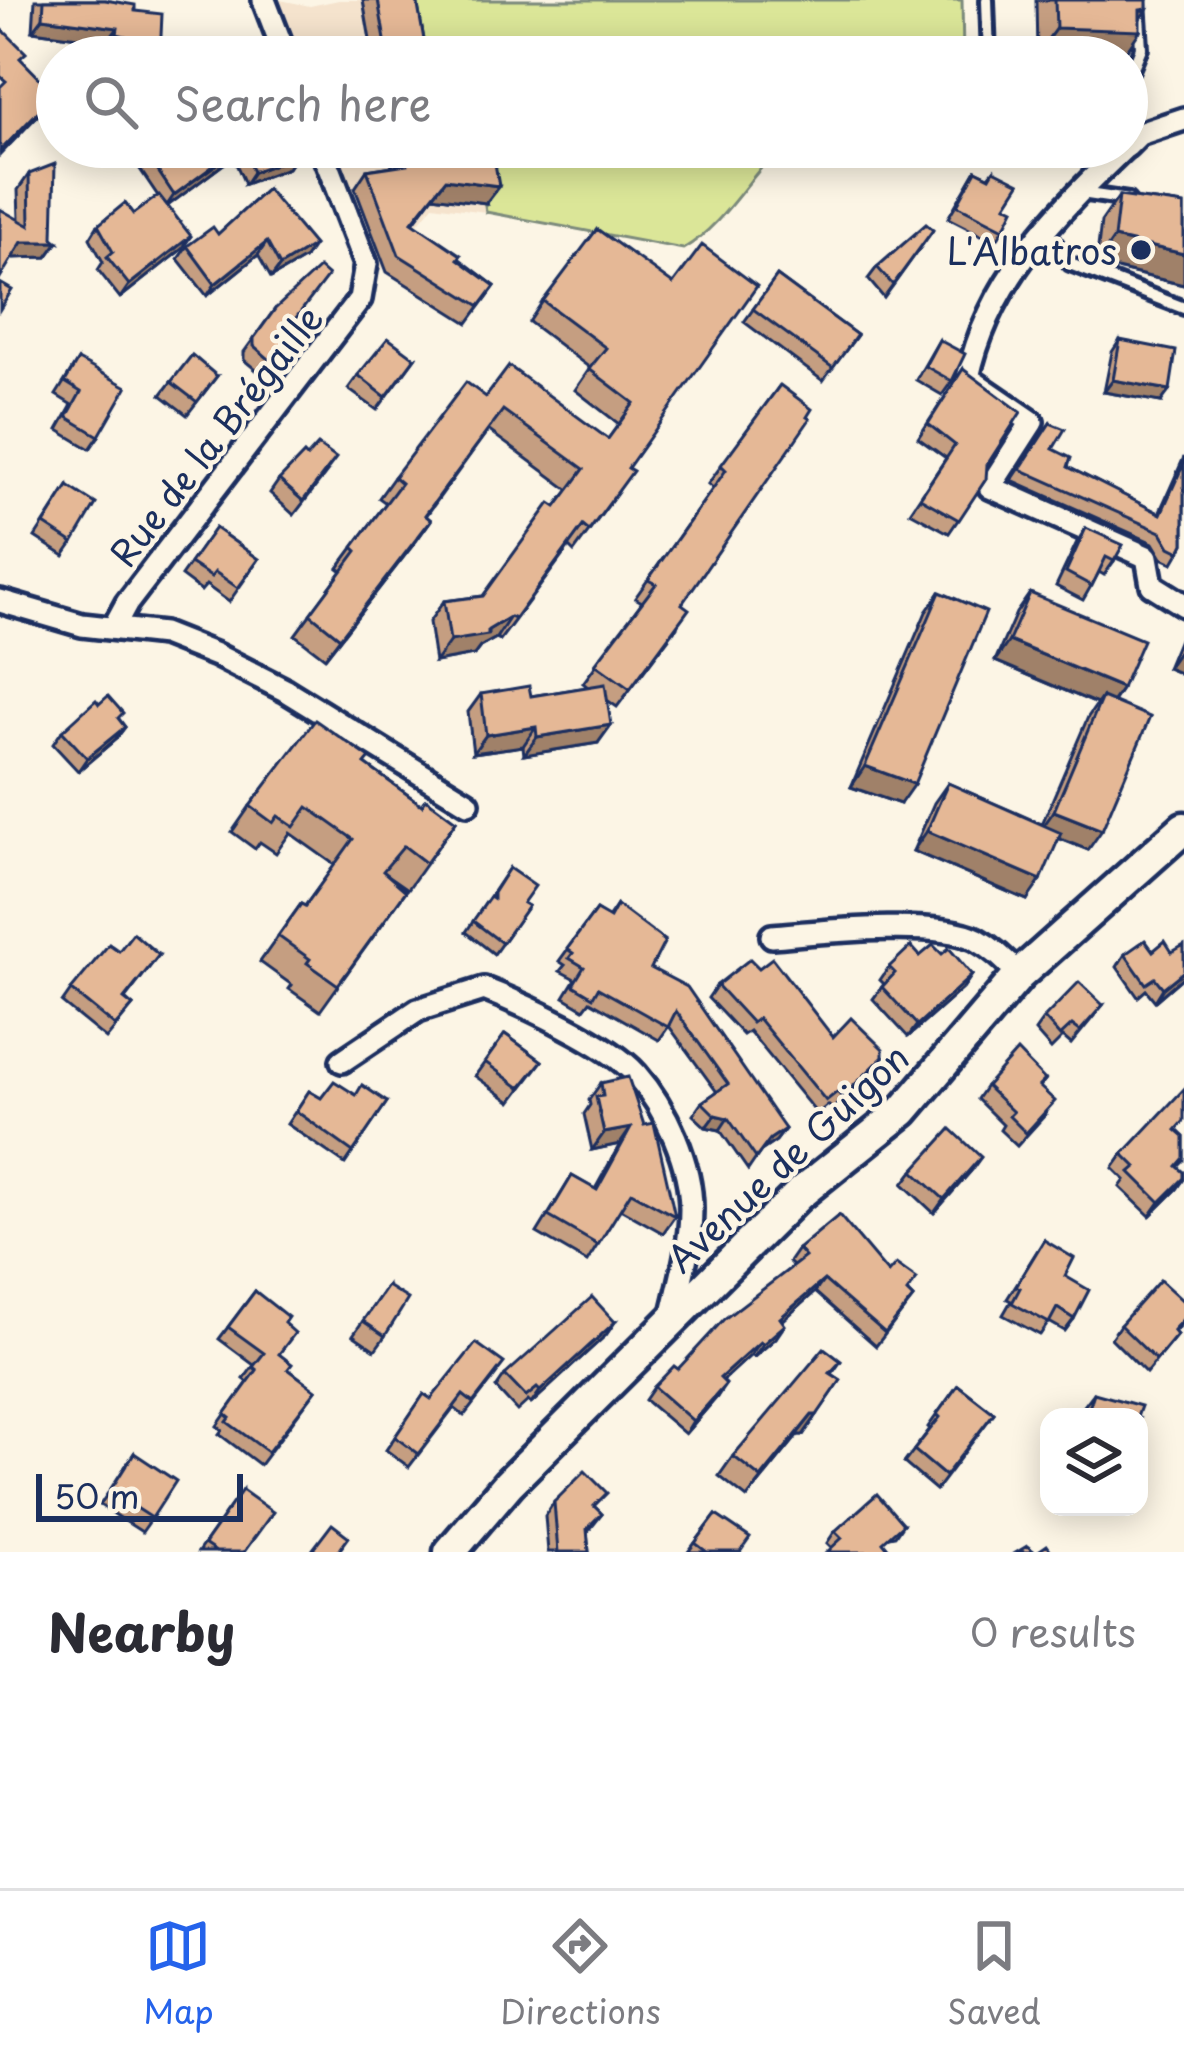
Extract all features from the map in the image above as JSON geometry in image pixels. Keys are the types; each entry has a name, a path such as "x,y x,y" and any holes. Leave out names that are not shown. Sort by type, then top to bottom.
{"street":[{"path":"264,0 278,36"},
{"path":"1148,131 1184,119"},
{"name":"Rue de la Brégaille","path":"114,627 127,603 361,299 366,264 329,168"},
{"path":"1102,169 1009,274 976,338 968,378 1031,422 990,488 1147,557 1152,585 1184,604"},
{"path":"0,601 39,616 163,634 216,655 285,690 468,803"},
{"name":"Avenue de Guigon","path":"450,1552 509,1484 798,1195 903,1111 1018,975 1184,828"},
{"path":"772,936 942,929 974,938 1007,961 1018,975"},
{"path":"342,1061 418,1010 484,989 615,1056 637,1074 686,1168 691,1210 672,1319"}],"lane":[{"path":"987,0 988,36"},
{"path":"1138,0 1140,36"},
{"path":"1078,192 1138,201"},
{"path":"1046,230 1070,264 1184,308"}],"shaded area":[{"path":"280,0 310,6 339,0 402,0 408,36 293,36"},
{"path":"341,168 480,168 486,212 433,205 379,272"}],"green space":[{"path":"403,0 962,0 963,36 409,36"},
{"path":"480,168 761,168 723,215 683,249 486,212"}],"building":[{"path":"44,0 105,0 162,14 161,36 125,36 117,34 118,28 43,18"},
{"path":"378,0 417,0 423,36 384,36"},
{"path":"1055,0 1147,0 1147,9 1140,10 1140,31 1056,28"},
{"path":"0,27 26,53 20,58 36,74 36,114 0,151 0,87 6,81 0,76"},
{"path":"55,168 53,238 58,242 22,242 0,278 0,209 30,226 29,174"},
{"path":"156,168 211,168 174,195"},
{"path":"496,168 499,186 446,179 412,222 461,255 458,259 495,286 480,306 399,255 367,170"},
{"path":"976,170 990,177 994,170 1020,183 1006,205 1014,209 1004,229 957,205"},
{"path":"267,189 314,245 280,266 267,242 215,284 187,246 213,227 218,234"},
{"path":"159,195 191,236 129,285 107,257 113,252 98,225 125,203 133,214"},
{"path":"1119,196 1184,205 1184,254 1114,238"},
{"path":"926,224 933,230 893,285 877,267"},
{"path":"597,229 673,284 702,245 757,286 628,468 633,471 589,531 583,526 515,619 510,617 488,630 488,635 450,641 444,601 483,596 550,503 556,507 584,469 503,410 425,515 431,520 340,638 310,614 401,483 394,477 466,382 486,397 509,366 608,439 634,403 589,369 606,348 543,301"},
{"path":"319,268 328,276 292,323 304,332 277,366 254,346 254,338 275,309"},
{"path":"777,276 857,335 833,368 753,309"},
{"path":"0,283 12,290 0,309"},
{"path":"388,338 415,358 386,397 358,375"},
{"path":"939,340 965,354 952,381 925,366"},
{"path":"1120,340 1176,351 1170,390 1113,380"},
{"path":"192,355 217,376 197,402 171,382"},
{"path":"78,360 127,387 99,436 67,417 81,392 65,382"},
{"path":"963,369 1021,412 959,520 920,498 955,445 928,424"},
{"path":"780,385 812,409 810,419 682,604 689,609 630,689 595,664 656,584 648,580 726,470 721,465"},
{"path":"1050,423 1065,429 1053,449 1071,458 1068,467 1161,514 1184,463 1184,544 1180,552 1170,547 1161,532 1020,469"},
{"path":"318,445 336,458 303,501 279,480"},
{"path":"68,486 96,504 73,543 44,524"},
{"path":"215,528 259,559 238,588 190,563"},
{"path":"1086,528 1123,545 1114,561 1106,557 1092,586 1066,572"},
{"path":"940,592 986,612 914,784 865,766"},
{"path":"1030,593 1143,640 1122,688 1009,641"},
{"path":"605,684 611,725 537,737 536,727 486,735 481,694 529,686 531,696"},
{"path":"108,696 123,713 118,718 125,727 87,758 62,731 96,700 99,704"},
{"path":"1102,697 1150,717 1102,830 1054,811"},
{"path":"315,720 370,758 365,764 422,805 426,799 456,821 426,863 404,846 383,871 406,891 338,985 278,936 353,839 308,807 294,827 278,816 273,823 250,806"},
{"path":"948,783 1061,833 1041,880 927,831"},
{"path":"509,868 535,886 523,903 528,906 502,943 473,921 493,899"},
{"path":"617,905 665,941 651,968 687,987 785,1129 756,1158 728,1118 715,1115 702,1102 728,1084 676,1011 668,1027 598,988 593,997 573,985 584,967 569,958 573,953 567,949 596,910 610,918"},
{"path":"133,933 159,955 124,999 133,1006 115,1026 71,990 109,944 119,951"},
{"path":"1145,940 1153,951 1165,941 1172,952 1184,945 1184,971 1163,988 1155,978 1146,984 1125,954"},
{"path":"933,945 942,954 949,948 972,975 917,1025 882,987 895,973 889,967 911,946 920,956"},
{"path":"772,958 833,1037 851,1018 883,1049 883,1057 842,1097 837,1092 826,1101 758,1018 752,1023 717,985 750,959 759,968"},
{"path":"1079,982 1103,1005 1080,1031 1072,1025 1060,1036 1044,1018"},
{"path":"505,1034 542,1061 520,1088 485,1062"},
{"path":"1017,1051 1045,1080 1039,1086 1055,1101 1026,1133 1009,1116 1013,1112 986,1086"},
{"path":"628,1077 644,1125 654,1123 675,1216 631,1192 598,1245 548,1216 572,1176 597,1190 631,1128 604,1133 596,1097 603,1096 601,1083"},
{"path":"334,1081 356,1095 362,1085 387,1102 353,1152 296,1111 309,1091 321,1098"},
{"path":"1184,1089 1184,1121 1176,1130 1184,1137 1184,1158 1177,1166 1184,1178 1160,1202 1130,1172 1136,1167 1123,1154"},
{"path":"951,1129 981,1157 944,1199 913,1171"},
{"path":"839,1215 888,1273 896,1264 917,1279 907,1292 913,1298 885,1333 824,1280 780,1318 785,1325 720,1378 726,1384 693,1421 654,1387 674,1366 678,1369 724,1319 805,1257 798,1249"},
{"path":"1044,1240 1074,1258 1065,1276 1089,1290 1074,1319 1057,1308 1049,1323 1012,1303 1020,1288 1016,1286"},
{"path":"1160,1280 1184,1302 1184,1318 1173,1330 1177,1335 1156,1360 1120,1325"},
{"path":"387,1286 408,1299 385,1336 363,1321"},
{"path":"255,1291 288,1317 284,1323 295,1333 279,1354 292,1364 288,1369 316,1390 268,1452 227,1422 230,1418 225,1414 264,1353 228,1327"},
{"path":"592,1297 615,1322 540,1391 537,1388 526,1397 505,1375"},
{"path":"476,1343 504,1363 473,1403 463,1395 418,1454 395,1437 424,1394 431,1399"},
{"path":"824,1348 841,1361 830,1373 841,1380 761,1478 733,1456"},
{"path":"958,1385 994,1413 945,1476 914,1450"},
{"path":"1094,1393 1141,1406 1140,1408 1089,1408"},
{"path":"134,1453 176,1481 152,1518 110,1491"},
{"path":"585,1471 607,1493 594,1506 602,1514 587,1529 589,1552 558,1552 554,1502"},
{"path":"242,1490 273,1512 244,1552 216,1552 204,1544"},
{"path":"877,1494 903,1524 883,1542 891,1552 827,1552 842,1538 835,1531"},
{"path":"716,1515 750,1538 740,1552 707,1552 695,1543"},
{"path":"332,1524 349,1537 338,1552 317,1552 313,1549"}],"place":[{"name":"L'Albatros","path":"1141,250"}]}
